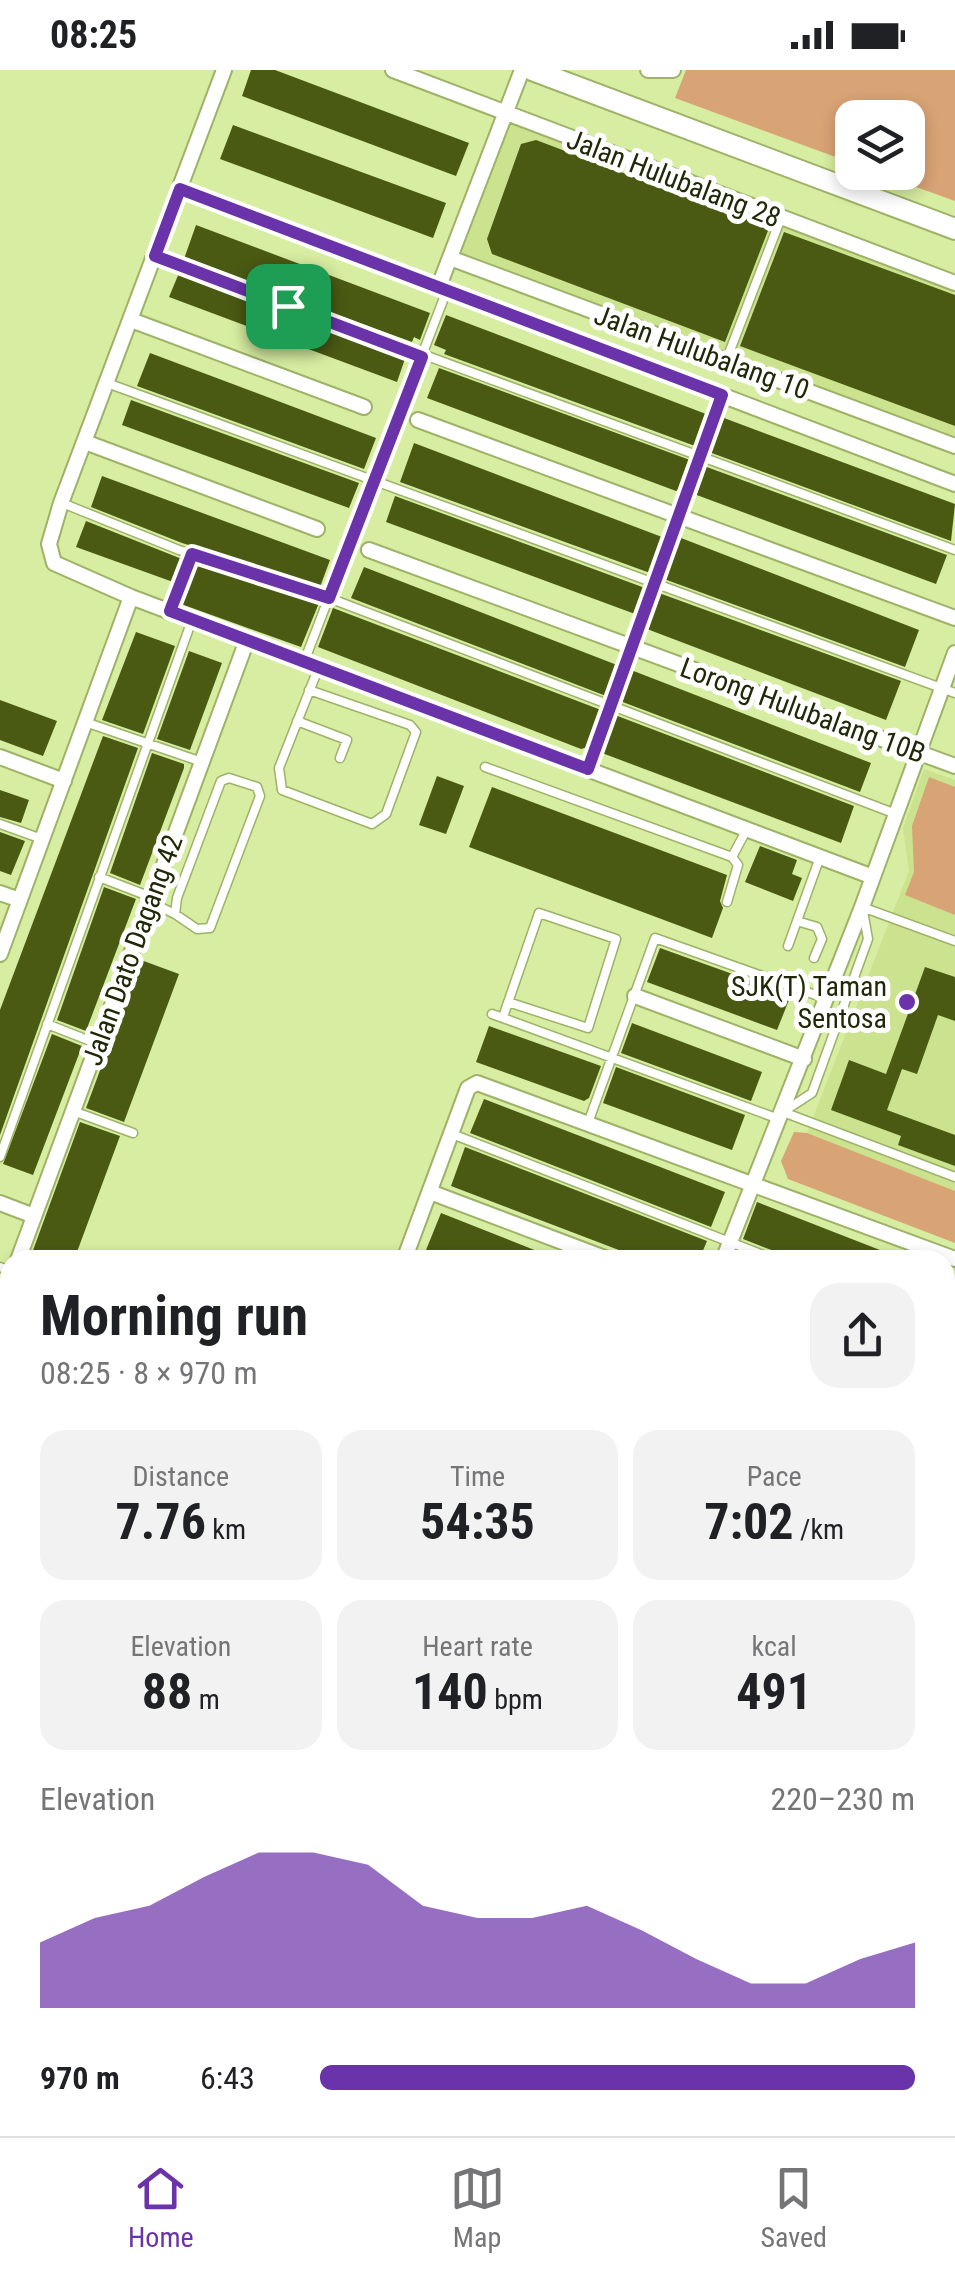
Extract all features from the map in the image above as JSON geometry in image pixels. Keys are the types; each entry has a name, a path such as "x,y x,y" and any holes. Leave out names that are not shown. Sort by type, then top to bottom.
{"street":[{"path":"224,70 62,503 49,552 54,562 193,620 873,877"},
{"name":"Jalan Hulubalang 28","path":"393,70 955,283"},
{"path":"443,288 450,258 522,70"},
{"path":"532,70 955,228"},
{"path":"648,70 671,72"},
{"name":"Jalan Hulubalang 10","path":"180,189 955,484"},
{"name":"Jalan Hulubalang 10","path":"450,258 955,446"},
{"path":"131,320 364,408"},
{"path":"418,420 955,618"},
{"path":"85,442 317,530"},
{"name":"Lorong Hulubalang 10B","path":"369,550 955,766"},
{"path":"0,954 131,596"},
{"name":"Jalan Dato Dagang 42","path":"22,1250 246,640"},
{"path":"726,1250 827,999 918,753 949,690 955,653"},
{"path":"0,757 64,781"},
{"path":"0,893 20,900"},
{"path":"635,996 804,1058"},
{"path":"408,1250 472,1084 754,1183 929,1250"},
{"path":"430,1192 584,1250"},
{"path":"0,1203 34,1216"}],"lane":[{"path":"726,361 781,218"},
{"path":"155,256 955,550"},
{"path":"309,690 410,726 416,732 386,814 372,824 282,790 278,768 309,690 329,598 422,357 443,288"},
{"path":"107,383 949,690"},
{"path":"588,769 722,395"},
{"path":"62,503 192,554 329,598 609,708 896,814"},
{"path":"170,611 192,554"},
{"path":"0,1158 193,620"},
{"path":"298,720 347,740 340,758"},
{"path":"85,722 202,762"},
{"path":"485,767 732,857 738,864 737,879 727,902"},
{"path":"99,878 151,900 174,914 197,928 210,928 260,796 257,787 229,778 221,781 174,914"},
{"path":"0,824 42,839"},
{"path":"732,857 748,830"},
{"path":"788,946 820,857"},
{"path":"862,907 955,941"},
{"path":"781,1116 812,1093 868,938 862,907"},
{"path":"503,1018 508,1002 539,914 616,939 588,1028 508,1002"},
{"path":"797,921 818,927 822,939 814,958"},
{"path":"588,1123 655,938 827,999"},
{"path":"492,1014 955,1178"},
{"path":"47,1024 98,1044"},
{"path":"73,1111 133,1133"},
{"path":"452,1134 750,1250"}],"shaded area":[{"path":"686,70 955,70 955,201 924,190 925,100 835,100 835,157 675,98"},
{"path":"508,123 955,289 955,440 457,253"},
{"name":"SJK(T) Taman Sentosa","path":"924,769 955,780 955,1191 807,1133 909,871 903,828"},
{"path":"929,777 955,787 955,915 905,895 914,872 912,826"},
{"path":"794,1132 807,1133 955,1191 955,1243 788,1179 781,1161"}],"building":[{"path":"251,70 275,70 469,143 456,176 242,96"},
{"path":"233,125 446,203 433,238 220,159"},
{"path":"536,140 769,228 725,342 492,254 487,239 521,144"},
{"path":"196,225 430,313 420,340 414,337 412,342 184,259"},
{"path":"784,232 955,295 955,426 740,346"},
{"path":"179,273 406,356 397,382 169,297"},
{"path":"446,315 706,414 695,446 444,354 446,350 434,345"},
{"path":"150,353 376,438 364,469 137,386"},
{"path":"439,368 690,460 680,488 676,491 427,398"},
{"path":"131,400 359,483 349,508 122,425"},
{"path":"724,418 955,504 951,541 709,452"},
{"path":"414,443 662,537 650,573 400,482"},
{"path":"704,466 947,555 936,584 694,494"},
{"path":"102,476 330,560 320,587 182,543 91,507"},
{"path":"395,496 645,588 635,614 386,522"},
{"path":"86,521 182,559 173,582 76,547"},
{"path":"681,538 919,630 905,667 664,579"},
{"path":"196,563 319,603 301,647 181,604"},
{"path":"364,567 617,665 606,696 351,598"},
{"path":"659,593 901,681 886,720 647,629"},
{"path":"333,608 601,710 588,747 581,749 318,647"},
{"path":"136,632 175,646 143,734 102,720"},
{"path":"189,651 222,663 190,750 157,739"},
{"path":"631,670 871,763 860,792 620,701"},
{"path":"0,700 57,721 43,756 0,740"},
{"path":"615,715 854,806 841,843 602,753"},
{"path":"103,736 138,748 0,1135 0,1010"},
{"path":"152,753 184,764 184,768 140,885 110,873"},
{"path":"437,776 464,786 446,834 419,825"},
{"path":"492,787 727,875 720,901 723,908 712,938 469,847"},
{"path":"0,790 29,800 21,823 0,817"},
{"path":"0,832 25,841 11,875 0,871"},
{"path":"760,846 797,860 792,874 802,878 793,901 745,882"},
{"path":"104,887 136,899 86,1031 57,1020"},
{"path":"660,948 791,995 777,1030 647,982"},
{"path":"141,960 179,974 124,1122 86,1108"},
{"path":"925,967 955,977 955,1021 938,1015 917,1074 902,1069 887,1110 955,1135 955,1166 898,1145 901,1136 831,1110 849,1060 886,1074"},
{"path":"632,1023 762,1072 751,1101 621,1053"},
{"path":"489,1026 601,1066 589,1098 584,1101 476,1062"},
{"path":"52,1034 82,1046 33,1175 3,1164"},
{"path":"616,1067 745,1115 732,1150 603,1103"},
{"path":"484,1099 725,1192 711,1227 470,1133"},
{"path":"80,1122 120,1136 78,1250 33,1250"},
{"path":"465,1147 707,1241 703,1250 619,1250 451,1186"},
{"path":"757,1202 880,1250 771,1250 743,1239"},
{"path":"441,1213 534,1250 426,1250"}],"place":[{"name":"SJK(T) Taman Sentosa","path":"907,1002"}],"route":[{"path":"180,189 722,395 588,769 170,611 192,554 329,598 422,357 288,306 155,256 180,189"}]}
